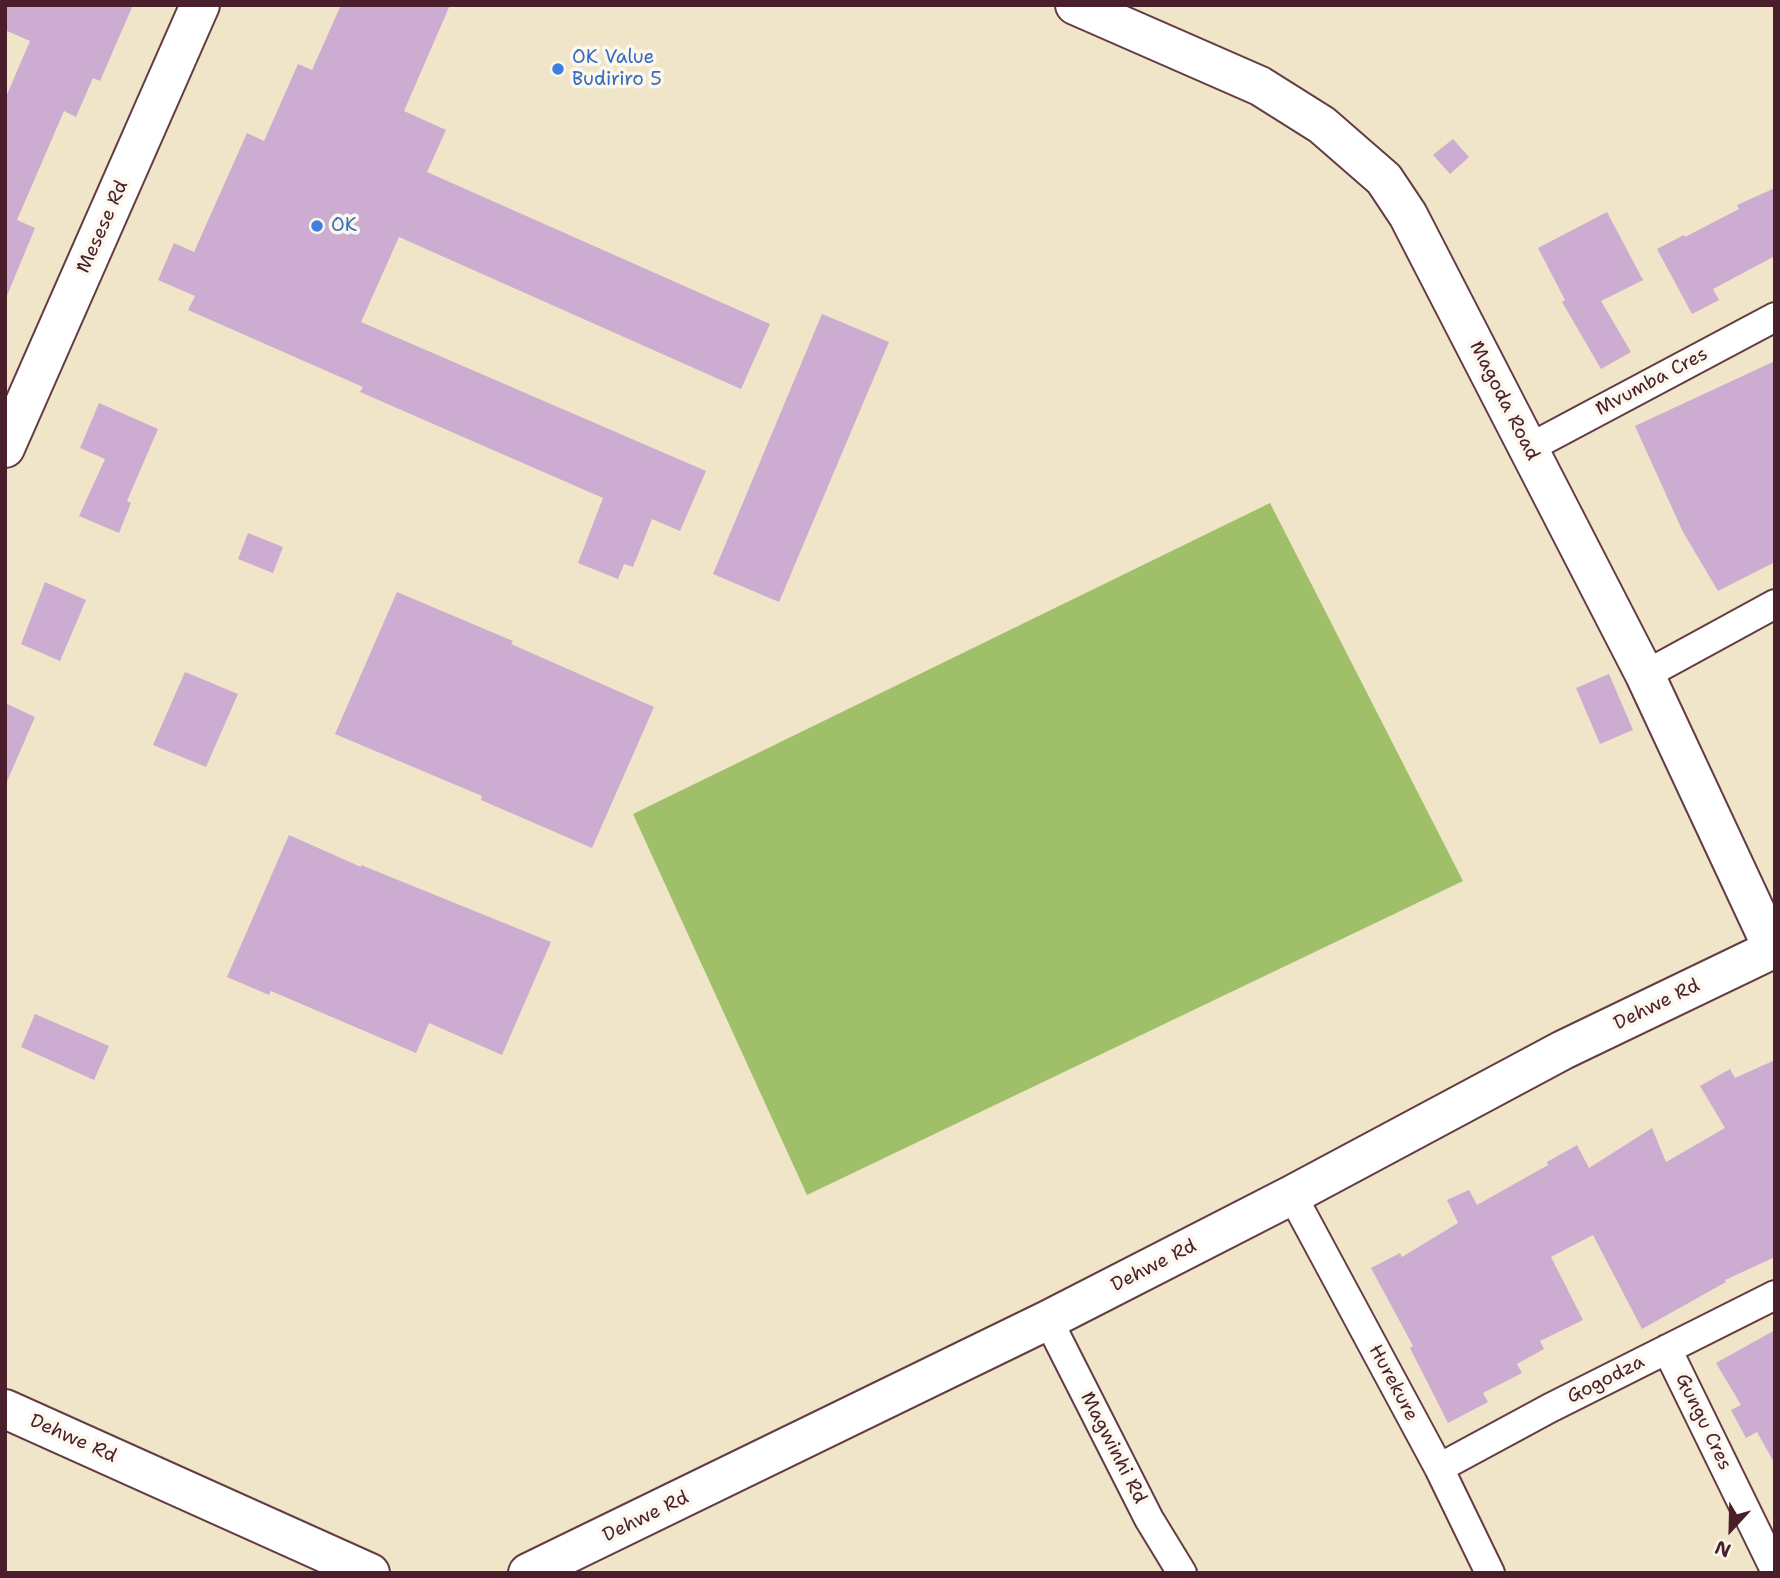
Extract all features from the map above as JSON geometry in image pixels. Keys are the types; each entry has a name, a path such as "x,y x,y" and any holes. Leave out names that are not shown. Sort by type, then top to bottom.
{"street":[{"name":"Mesese Rd","path":"5,448 200,5"},
{"name":"Magoda Road","path":"1074,5 1260,86 1322,125 1384,179 1408,215 1645,675 1774,948"},
{"name":"Mvumba Cres","path":"1529,448 1775,317"},
{"path":"1645,675 1775,604"},
{"name":"Dehwe Rd","path":"528,1573 1048,1320 1292,1195 1563,1050 1774,948"},
{"name":"Hurekure","path":"1292,1195 1439,1468 1490,1573"},
{"name":"Gogodza","path":"1439,1468 1775,1295"},
{"name":"Magwinhi Rd","path":"1048,1320 1149,1519 1182,1573"},
{"name":"Gungu Cres","path":"1667,1349 1775,1570"},
{"name":"Dehwe Rd","path":"5,1409 370,1573"}],"green space":[{"path":"1270,503 1463,881 807,1195 633,814"}],"building":[{"path":"5,5 133,5 100,81 93,78 76,117 64,111 17,220 35,228 6,298 5,99 30,41 5,30"},
{"path":"341,5 450,5 404,111 446,130 427,172 770,324 741,389 399,237 361,322 706,471 680,531 652,519 633,567 624,564 618,579 578,563 603,498 360,392 363,387 188,310 195,296 158,280 174,243 194,252 247,133 264,141 298,64 312,70"},
{"path":"1453,139 1469,157 1450,174 1433,155"},
{"path":"1775,188 1775,256 1713,289 1719,300 1692,314 1657,249 1739,209 1737,205"},
{"path":"1607,212 1643,280 1601,301 1631,352 1601,369 1562,302 1565,300 1538,248"},
{"path":"822,314 889,342 779,602 713,574"},
{"path":"1775,361 1775,562 1718,591 1683,532 1635,426"},
{"path":"99,403 158,429 127,501 131,503 119,533 79,516 105,459 80,448"},
{"path":"248,533 283,547 273,573 238,559"},
{"path":"45,582 86,600 60,661 21,644"},
{"path":"397,592 513,641 511,644 654,707 592,848 481,800 482,796 335,734"},
{"path":"185,672 238,694 206,767 153,745"},
{"path":"1609,674 1633,730 1600,744 1576,688"},
{"path":"5,703 35,717 5,786"},
{"path":"289,835 361,867 551,942 502,1055 429,1023 416,1053 271,991 269,995 227,977"},
{"path":"35,1014 109,1046 94,1080 21,1047"},
{"path":"1775,1060 1775,1257 1725,1280 1726,1282 1642,1329 1593,1235 1551,1257 1583,1320 1540,1341 1544,1349 1517,1364 1522,1373 1483,1393 1488,1402 1448,1423 1410,1348 1413,1346 1371,1268 1400,1253 1402,1257 1458,1223 1447,1200 1469,1190 1477,1205 1548,1165 1547,1162 1577,1145 1589,1168 1652,1128 1666,1162 1725,1128 1700,1086 1730,1069 1735,1078"},
{"path":"1775,1330 1775,1464 1757,1432 1746,1438 1731,1410 1741,1405 1716,1363"}],"place":[{"name":"OK Value Budiriro 5","path":"558,69"},
{"name":"OK","path":"317,226"}]}
